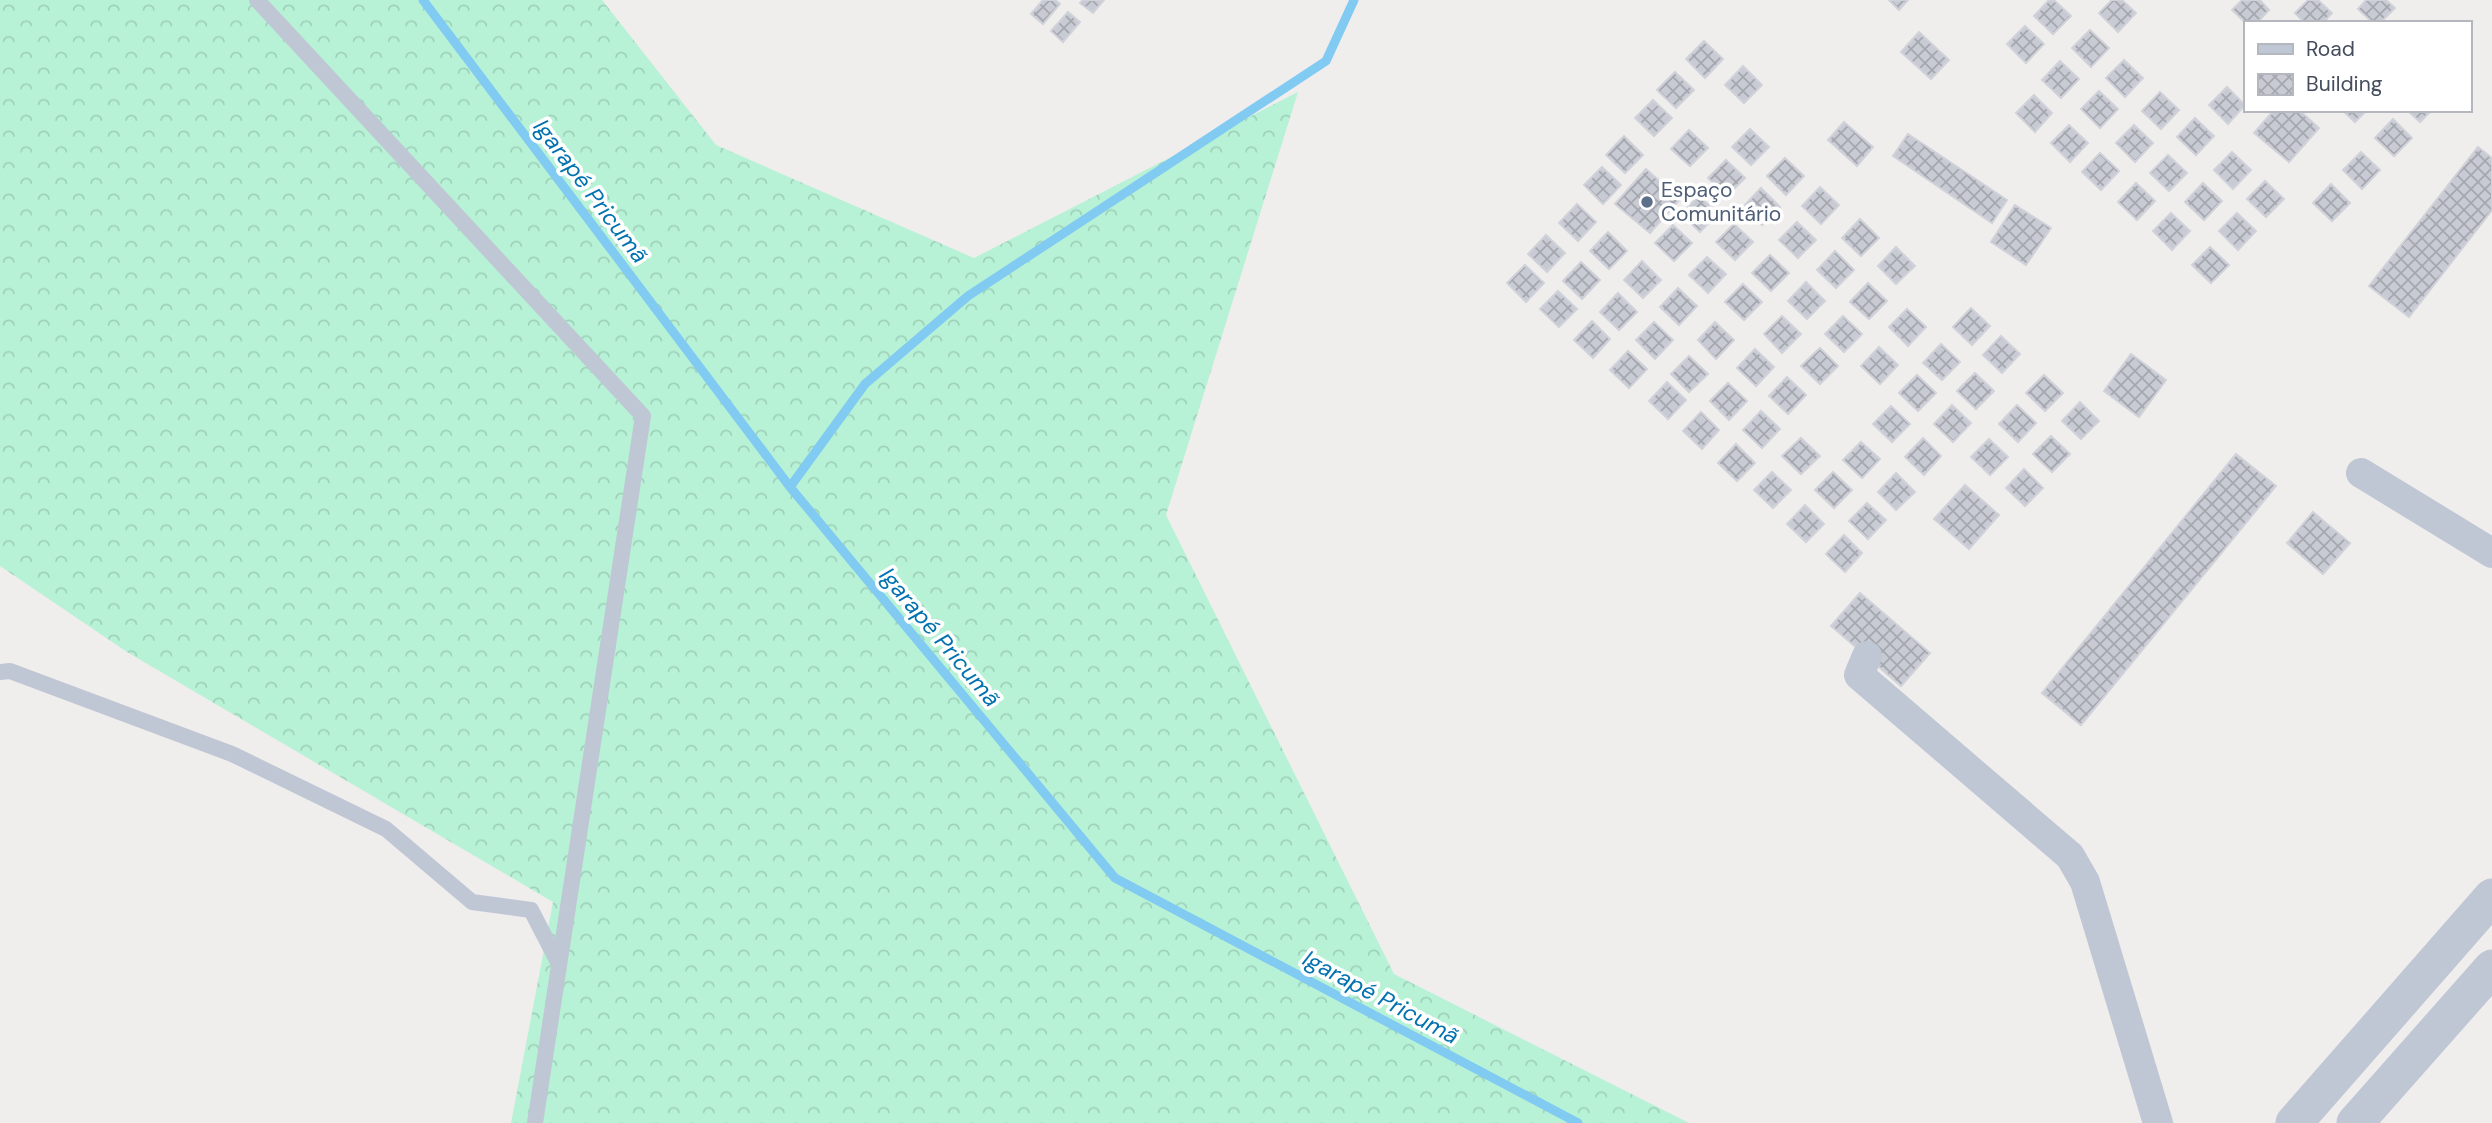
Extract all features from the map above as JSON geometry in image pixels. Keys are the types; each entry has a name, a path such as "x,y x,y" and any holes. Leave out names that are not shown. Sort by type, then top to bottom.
{"street":[{"path":"2361,474 2492,553"},
{"path":"1867,656 1859,675 2053,839 2075,864 2085,882 2158,1123"},
{"path":"2294,1123 2492,897"},
{"path":"2355,1123 2492,968"}],"lane":[{"path":"257,0 643,416 535,1123"},
{"path":"0,673 10,671 232,754 386,829 472,902 531,910 559,964"}],"green space":[{"path":"0,0 602,0 716,145 974,258 1298,92 1166,515 1394,974 1689,1123 511,1123 553,902 127,652 0,566"}],"building":[{"path":"1043,0 1055,0 1060,4 1043,24 1031,14"},
{"path":"1083,0 1104,0 1093,13 1080,3"},
{"path":"1889,0 1908,0 1899,10"},
{"path":"2049,0 2054,0 2071,16 2053,34 2034,16"},
{"path":"2112,0 2122,0 2136,13 2118,32 2099,13"},
{"path":"2242,0 2260,0 2269,10 2259,21 2244,21 2232,10"},
{"path":"2308,0 2318,0 2332,13 2325,21 2303,21 2295,13"},
{"path":"2366,0 2386,0 2395,8 2382,21 2371,21 2358,9"},
{"path":"1068,12 1080,22 1063,42 1051,31"},
{"path":"2025,26 2044,44 2026,63 2007,44"},
{"path":"2090,30 2109,48 2091,67 2072,48"},
{"path":"1919,32 1949,60 1931,79 1901,52"},
{"path":"1704,41 1723,59 1705,78 1686,59"},
{"path":"2124,60 2143,78 2125,97 2106,78"},
{"path":"2060,61 2079,79 2061,98 2042,80"},
{"path":"1743,66 1762,85 1744,103 1725,85"},
{"path":"1675,72 1694,90 1676,108 1657,90"},
{"path":"2227,87 2244,106 2228,124 2209,105"},
{"path":"2099,91 2118,109 2100,128 2081,109"},
{"path":"2160,92 2179,110 2161,129 2142,111"},
{"path":"2034,95 2052,113 2035,132 2016,113"},
{"path":"1653,100 1672,118 1654,136 1635,118"},
{"path":"2272,112 2301,112 2319,128 2289,162 2254,133"},
{"path":"2344,112 2365,112 2355,122"},
{"path":"2409,112 2430,112 2420,122"},
{"path":"2195,118 2214,136 2196,155 2177,137"},
{"path":"2393,119 2412,138 2394,156 2375,138"},
{"path":"1844,122 1873,147 1857,166 1828,140"},
{"path":"2069,125 2088,143 2070,162 2051,143"},
{"path":"2134,125 2153,143 2135,162 2116,143"},
{"path":"1750,129 1769,147 1751,165 1732,147"},
{"path":"1689,130 1708,148 1690,166 1671,149"},
{"path":"1908,134 2007,200 1992,223 1893,156"},
{"path":"1624,136 1643,155 1625,173 1606,155"},
{"path":"2478,147 2492,158 2492,210 2409,317 2369,286"},
{"path":"2232,152 2251,170 2233,189 2214,170"},
{"path":"2361,152 2380,170 2362,189 2343,170"},
{"path":"2100,153 2119,171 2101,190 2082,172"},
{"path":"2168,155 2187,173 2169,191 2150,173"},
{"path":"1785,158 1804,176 1786,195 1767,176"},
{"path":"1726,160 1745,178 1727,196 1708,178"},
{"path":"1602,167 1621,185 1603,204 1584,185"},
{"name":"Espaço Comunitário","path":"1646,169 1680,199 1650,233 1615,204"},
{"path":"2265,181 2284,199 2266,217 2247,199"},
{"path":"2136,183 2155,201 2137,220 2118,202"},
{"path":"2203,183 2222,201 2204,220 2185,202"},
{"path":"2331,184 2350,203 2332,221 2313,203"},
{"path":"1820,187 1839,205 1821,224 1802,206"},
{"path":"1761,188 1780,207 1762,225 1743,207"},
{"path":"1699,196 1718,213 1700,232 1681,214"},
{"path":"1577,204 1596,222 1578,241 1559,223"},
{"path":"2015,205 2051,228 2026,265 1991,242"},
{"path":"2171,213 2190,231 2172,250 2153,231"},
{"path":"2237,213 2256,231 2238,250 2219,231"},
{"path":"1860,219 1879,238 1861,256 1842,238"},
{"path":"1797,222 1816,240 1798,258 1779,240"},
{"path":"1734,224 1753,242 1735,260 1716,242"},
{"path":"1673,225 1692,243 1674,261 1655,243"},
{"path":"1608,232 1627,251 1609,269 1590,251"},
{"path":"1546,235 1565,253 1547,272 1528,254"},
{"path":"1896,247 1915,266 1896,284 1878,266"},
{"path":"2210,247 2229,265 2211,283 2192,265"},
{"path":"1835,251 1854,270 1836,288 1817,270"},
{"path":"1770,255 1789,273 1771,291 1752,273"},
{"path":"1707,257 1726,274 1708,293 1689,275"},
{"path":"1642,261 1661,280 1643,298 1624,280"},
{"path":"1581,262 1600,280 1582,299 1563,281"},
{"path":"1525,265 1544,283 1526,302 1507,283"},
{"path":"1806,282 1825,301 1807,319 1788,301"},
{"path":"1868,283 1887,301 1869,319 1850,302"},
{"path":"1743,284 1762,302 1744,320 1725,302"},
{"path":"1678,288 1697,306 1679,325 1660,307"},
{"path":"1558,291 1577,309 1559,327 1540,309"},
{"path":"1618,293 1637,312 1619,330 1600,312"},
{"path":"1971,308 1990,326 1972,345 1953,327"},
{"path":"1907,309 1926,327 1908,346 1889,327"},
{"path":"1782,316 1801,334 1782,353 1764,334"},
{"path":"1843,316 1862,334 1844,352 1825,334"},
{"path":"1592,321 1610,339 1593,358 1574,340"},
{"path":"1654,322 1673,340 1655,359 1636,340"},
{"path":"1715,322 1734,340 1716,359 1698,340"},
{"path":"2001,336 2020,354 2002,373 1983,355"},
{"path":"1941,344 1960,362 1942,380 1923,363"},
{"path":"1879,347 1898,365 1880,384 1861,366"},
{"path":"1820,348 1838,366 1820,384 1801,366"},
{"path":"1755,349 1774,367 1756,386 1737,368"},
{"path":"1628,351 1647,369 1629,388 1610,370"},
{"path":"2131,354 2166,380 2139,417 2104,391"},
{"path":"1689,356 1708,374 1689,392 1671,374"},
{"path":"1975,373 1994,391 1976,409 1957,391"},
{"path":"1917,375 1936,393 1918,411 1899,393"},
{"path":"2044,375 2063,393 2045,411 2026,393"},
{"path":"1787,377 1806,395 1788,414 1769,396"},
{"path":"1667,382 1686,400 1668,419 1649,401"},
{"path":"1728,383 1747,401 1729,420 1710,401"},
{"path":"2080,402 2099,421 2081,439 2062,421"},
{"path":"1952,405 1971,423 1953,442 1934,424"},
{"path":"2017,405 2036,423 2018,442 1999,424"},
{"path":"1891,406 1910,424 1892,442 1873,424"},
{"path":"1761,411 1780,429 1762,448 1743,430"},
{"path":"1701,412 1719,430 1702,449 1683,431"},
{"path":"2051,436 2070,454 2052,472 2033,454"},
{"path":"1801,438 1820,456 1801,474 1782,456"},
{"path":"1923,438 1941,456 1924,475 1905,457"},
{"path":"1989,439 2008,457 1990,475 1971,457"},
{"path":"1861,442 1880,459 1862,478 1843,460"},
{"path":"1736,444 1755,463 1737,481 1718,463"},
{"path":"2236,454 2276,486 2081,725 2042,693"},
{"path":"2024,469 2043,488 2025,506 2006,488"},
{"path":"1772,472 1791,490 1773,508 1754,490"},
{"path":"1833,472 1852,490 1834,508 1815,490"},
{"path":"1896,473 1915,492 1896,510 1878,492"},
{"path":"1965,485 1999,515 1969,549 1934,519"},
{"path":"1867,503 1886,520 1868,539 1849,521"},
{"path":"1805,505 1824,524 1806,542 1787,524"},
{"path":"2313,512 2350,543 2323,574 2287,543"},
{"path":"1844,535 1862,553 1845,572 1826,554"},
{"path":"1860,593 1930,653 1901,686 1831,626"}],"waterway":[{"name":"Igarapé Pricumã","path":"423,0 790,487 1115,878 1578,1123"},
{"path":"790,487 865,384 968,296 1326,61 1354,0"}],"place":[{"name":"Espaço Comunitário","path":"1647,202"}]}
